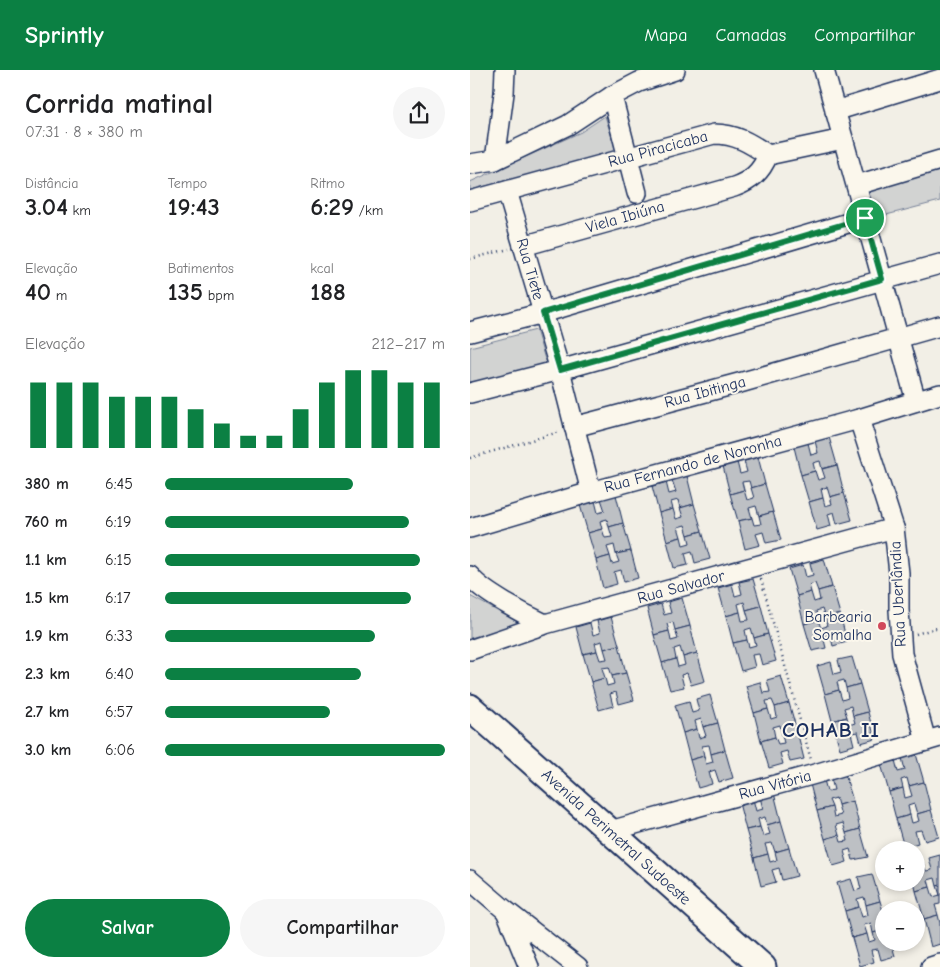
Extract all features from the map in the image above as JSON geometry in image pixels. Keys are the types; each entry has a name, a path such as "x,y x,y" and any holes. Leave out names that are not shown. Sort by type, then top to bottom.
{"main road":[{"name":"Avenida Perimetral Sudoeste","path":"470,707 763,967"}],"street":[{"path":"495,160 505,70"},
{"path":"470,164 495,160 568,125 644,76 674,70"},
{"path":"824,70 916,401"},
{"path":"835,111 940,80"},
{"path":"612,96 637,193"},
{"name":"Rua Piracicaba","path":"470,201 714,134 729,134 768,155"},
{"path":"768,155 843,139"},
{"name":"Viela Ibiúna","path":"523,246 746,183 758,173 768,155"},
{"path":"857,186 940,160"},
{"name":"Rua Tiete","path":"507,191 560,370 591,492"},
{"path":"470,332 543,313 865,218"},
{"path":"470,393 560,370 940,264"},
{"name":"Rua Ibitinga","path":"574,427 743,382 940,326"},
{"name":"Rua Fernando de Noronha","path":"470,528 591,492 859,419 940,394"},
{"name":"Rua Uberlândia","path":"859,419 894,528 899,573 902,654 933,739"},
{"name":"Rua Salvador","path":"470,650 544,624 894,528"},
{"path":"470,576 518,612 544,624"},
{"name":"Rua Vitória","path":"610,831 933,739"},
{"path":"470,880 578,967"},
{"path":"505,910 529,967"},
{"path":"931,967 940,964"}],"path":[{"path":"470,259 523,246"},
{"path":"470,458 574,427"},
{"path":"757,566 815,774"},
{"path":"900,638 940,627"}],"shaded area":[{"path":"605,116 617,153 470,190 470,182 581,132"},
{"path":"940,171 940,201 871,219 866,186"},
{"path":"536,330 547,366 470,390 470,347"},
{"path":"470,596 521,624 470,638"}],"building":[{"path":"829,437 837,465 822,469 820,461 813,463 815,471 801,475 794,447 808,443 811,455 818,453 815,441"},
{"path":"758,457 765,484 751,488 749,481 742,482 744,490 730,494 723,466 737,462 740,474 747,472 744,461"},
{"path":"837,465 844,493 830,497 827,487 821,489 823,498 809,502 801,475 815,471 818,480 825,478 822,469"},
{"path":"687,476 694,504 680,508 678,500 671,502 673,509 659,513 652,486 666,482 669,494 676,492 672,480"},
{"path":"765,484 773,512 759,516 756,506 749,508 752,518 738,521 730,494 744,490 747,500 754,498 751,488"},
{"path":"844,493 852,520 837,524 834,512 828,514 831,526 817,530 809,502 823,498 825,506 832,504 830,497"},
{"path":"616,495 623,523 609,527 607,519 600,521 602,529 588,533 580,505 595,501 598,513 605,511 601,499"},
{"path":"694,504 702,531 688,535 685,525 678,527 681,537 667,541 659,513 673,509 676,519 683,517 680,508"},
{"path":"773,512 781,540 766,543 763,532 756,534 760,545 745,549 738,521 752,518 754,525 761,524 759,516"},
{"path":"623,523 631,551 616,554 614,545 607,547 610,556 596,560 588,533 602,529 605,538 612,537 609,527"},
{"path":"702,531 710,559 695,563 692,551 685,553 688,565 674,568 667,541 681,537 683,545 690,543 688,535"},
{"path":"631,551 638,578 624,582 621,570 614,572 617,584 603,588 596,560 610,556 612,564 619,562 616,554"},
{"path":"824,559 832,587 818,591 815,583 809,585 811,592 797,596 789,569 803,565 806,577 813,575 810,563"},
{"path":"753,579 761,606 746,610 744,602 738,604 740,612 726,616 718,588 732,584 735,596 742,594 739,582"},
{"path":"832,587 840,614 825,618 822,609 816,611 818,620 804,624 797,596 811,592 814,602 820,600 818,591"},
{"path":"682,598 690,626 675,630 673,622 667,624 669,631 654,635 647,608 661,604 664,615 671,613 668,602"},
{"path":"761,606 768,634 754,638 751,628 745,630 747,640 733,643 726,616 740,612 742,621 749,620 746,610"},
{"path":"840,614 847,642 833,646 830,634 823,636 826,648 812,651 804,624 818,620 821,628 827,626 825,618"},
{"path":"611,617 619,645 604,649 602,641 595,643 597,651 583,654 576,627 590,623 593,635 600,633 597,621"},
{"path":"690,626 697,653 683,657 680,647 674,649 676,659 662,663 654,635 669,631 671,641 678,639 675,630"},
{"path":"768,634 776,661 762,665 759,654 752,655 755,667 741,671 733,643 747,640 749,647 756,645 754,638"},
{"path":"619,645 626,673 612,676 609,667 602,668 605,678 591,682 583,654 597,651 600,660 607,659 604,649"},
{"path":"697,653 705,681 691,685 687,673 681,675 684,687 670,690 662,663 676,659 678,667 685,665 683,657"},
{"path":"852,657 860,684 846,688 844,680 837,682 839,690 825,694 817,666 831,662 834,674 841,672 838,660"},
{"path":"626,673 634,700 619,704 616,692 610,694 613,706 599,710 591,682 605,678 607,686 614,684 612,676"},
{"path":"781,676 789,703 775,707 772,700 766,701 768,709 754,713 746,686 760,682 763,693 770,692 767,680"},
{"path":"860,684 868,712 853,716 851,706 844,708 847,717 832,721 825,694 839,690 842,700 848,698 846,688"},
{"path":"710,695 718,723 703,727 701,719 695,721 697,729 683,733 675,705 689,701 692,713 699,711 696,699"},
{"path":"789,703 797,731 782,735 780,725 773,727 775,737 761,741 754,713 768,709 771,719 777,717 775,707"},
{"path":"868,712 875,739 861,743 858,732 851,733 854,745 840,749 832,721 847,717 849,725 855,723 853,716"},
{"path":"718,723 725,750 711,754 709,745 702,746 704,756 690,760 683,733 697,729 699,738 706,736 703,727"},
{"path":"797,731 804,759 790,762 787,751 780,753 783,764 769,768 761,741 775,737 778,744 784,743 782,735"},
{"path":"725,750 733,778 719,782 715,770 709,772 712,784 698,788 690,760 704,756 706,764 713,762 711,754"},
{"path":"916,754 924,782 909,786 907,778 901,780 903,788 889,792 881,764 895,760 898,772 905,770 902,758"},
{"path":"845,774 853,801 838,805 836,798 829,800 832,807 817,811 810,784 824,780 827,791 834,790 831,778"},
{"path":"924,782 931,810 917,814 914,804 908,806 910,815 896,819 889,792 903,788 905,798 912,796 909,786"},
{"path":"774,793 781,821 767,825 765,817 758,819 760,827 746,830 739,803 753,799 756,811 763,809 760,797"},
{"path":"853,801 860,829 846,833 843,823 836,825 839,835 825,839 817,811 832,807 834,817 841,815 838,805"},
{"path":"931,810 939,837 925,841 921,830 915,831 918,841 902,841 896,819 910,815 912,823 919,821 917,814"},
{"path":"781,821 789,848 775,852 772,843 765,844 768,854 754,858 746,830 760,827 763,836 770,834 767,825"},
{"path":"860,829 868,857 853,860 850,849 844,851 847,862 833,866 825,839 839,835 841,842 848,841 846,833"},
{"path":"789,848 797,876 782,880 779,868 772,870 776,882 761,886 754,858 768,854 770,862 777,860 775,852"},
{"path":"940,855 940,885 937,886 935,878 928,880 930,887 925,888 925,868 926,871 932,870 929,858"},
{"path":"872,874 875,891 877,891 880,901 866,905 864,897 857,899 859,907 845,911 837,883 851,879 855,891 861,889 858,877"},
{"path":"930,887 933,897 940,895 940,904 935,905 938,915 925,919 925,901 919,901 916,891 925,891 925,888"},
{"path":"875,902 875,932 873,933 871,923 864,925 867,934 852,938 845,911 859,907 862,917 868,915 866,905"},
{"path":"938,915 940,944 931,947 925,919"},
{"path":"867,934 869,942 875,940 875,949 871,950 874,962 860,966 852,938"},
{"path":"879,951 894,951 895,956 881,960"}],"place":[{"name":"Barbearia Somalha","path":"882,626"}],"district":[{"name":"COHAB II","path":"831,730"}],"route":[{"path":"865,218 882,279 560,370 543,313 865,218"}]}
